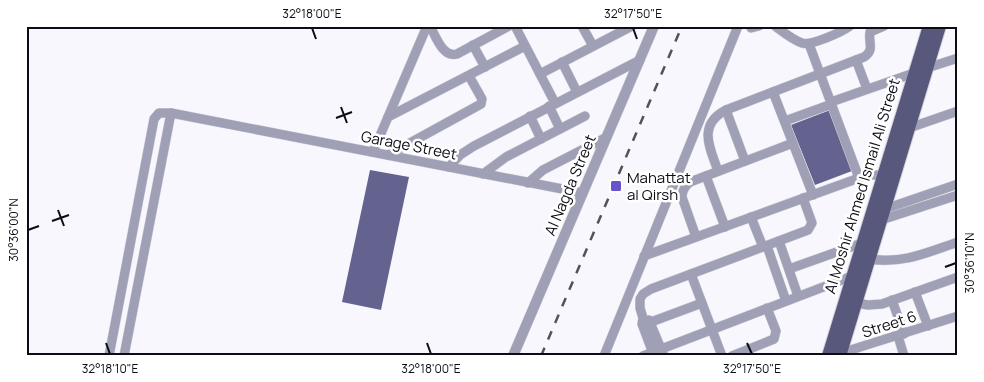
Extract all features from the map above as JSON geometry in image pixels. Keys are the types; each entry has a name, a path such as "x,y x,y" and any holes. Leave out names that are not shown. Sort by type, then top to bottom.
{"main road":[{"name":"Al Moshir Ahmed Ismail Ali Street","path":"834,355 856,303 869,259 883,175 929,26"},
{"name":"Al Moshir Ahmed Ismail Ali Street","path":"834,355 852,276 862,243 876,216 909,128 940,26"}],"street":[{"path":"429,26 448,54 454,55 505,27"},
{"path":"373,152 429,26"},
{"path":"515,26 540,74 560,129"},
{"path":"582,26 593,46"},
{"path":"540,74 632,26"},
{"name":"Al Nagda Street","path":"514,356 654,26"},
{"path":"604,356 738,26"},
{"path":"775,26 800,43 809,44 839,33 850,26"},
{"path":"718,171 707,136 713,120 726,110 867,56 872,45 870,36 872,31 884,26"},
{"path":"809,44 859,178"},
{"path":"473,45 485,67"},
{"path":"388,117 525,46"},
{"path":"927,68 958,58"},
{"path":"449,167 467,150 640,60"},
{"path":"856,60 867,89"},
{"path":"562,62 577,92"},
{"path":"784,121 914,73"},
{"path":"388,155 481,104 482,99 470,76"},
{"path":"773,92 813,195"},
{"path":"726,110 745,162"},
{"path":"909,128 958,111"},
{"path":"109,356 154,119 159,113 171,113 124,356"},
{"name":"Garage Street","path":"171,113 583,193"},
{"path":"530,116 542,138"},
{"path":"483,174 500,161 585,116"},
{"path":"528,183 543,170 607,137"},
{"path":"696,237 683,202 682,193 690,182 793,144"},
{"path":"644,256 859,178 883,175"},
{"path":"706,176 725,227"},
{"path":"876,216 958,184"},
{"path":"876,216 958,194"},
{"path":"658,353 647,320 639,304 646,291 808,230 811,228 812,221 802,198"},
{"path":"751,217 786,301"},
{"path":"779,241 798,296"},
{"path":"869,259 884,261 904,260 958,242"},
{"path":"789,269 862,243"},
{"path":"691,274 722,356"},
{"path":"643,356 658,353 712,329 852,276"},
{"path":"856,303 877,304 958,277"},
{"path":"122,286 137,288"},
{"path":"915,292 928,326"},
{"path":"892,300 904,356"},
{"path":"647,320 702,302"},
{"path":"732,356 745,353 772,340 776,336 776,331 767,308"},
{"name":"Street 6","path":"834,355 958,316"}],"building":[{"path":"830,110 852,171 815,185 791,125"},
{"path":"370,170 409,177 381,310 342,302"}],"railway":[{"path":"541,356 682,26"}],"place":[{"name":"Mahattat al Qirsh","path":"616,186"}]}
